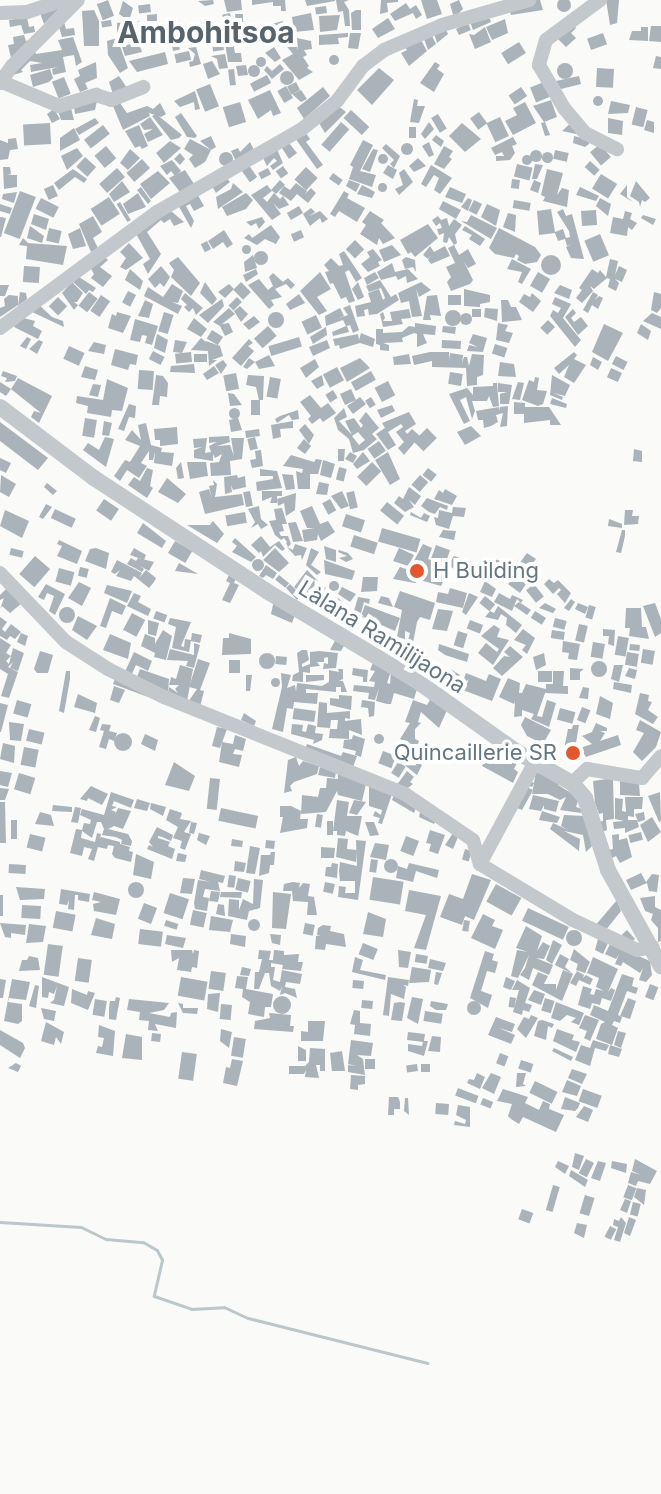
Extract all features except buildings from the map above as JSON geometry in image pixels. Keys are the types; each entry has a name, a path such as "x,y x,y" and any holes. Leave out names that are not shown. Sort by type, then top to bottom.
{"street":[{"path":"0,13 27,12 64,0"},
{"path":"78,0 12,66 1,82 59,106 96,95 111,100 143,87"},
{"path":"0,328 157,212 302,129 337,101 363,66 384,50 442,25 529,0"},
{"path":"600,0 546,40 539,65 564,108 585,133 617,149"},
{"name":"Làlana Ramilijaona","path":"0,407 106,486 268,592 414,679 535,762 572,783"},
{"path":"0,573 66,642 108,669 164,697 405,794 473,840 480,864 573,920 637,950 653,947"},
{"path":"661,756 642,778 587,769 572,783 585,798 602,859 661,966"},
{"path":"480,864 535,762"}],"waterway":[{"path":"0,1222 81,1227 106,1239 143,1242 157,1250 162,1260 154,1296 191,1309 224,1307 248,1318 427,1363"}],"place":[{"name":"H Building","path":"417,571"},
{"name":"Quincaillerie SR","path":"573,753"}],"district":[{"name":"Ambohitsoa","path":"206,32"}]}
